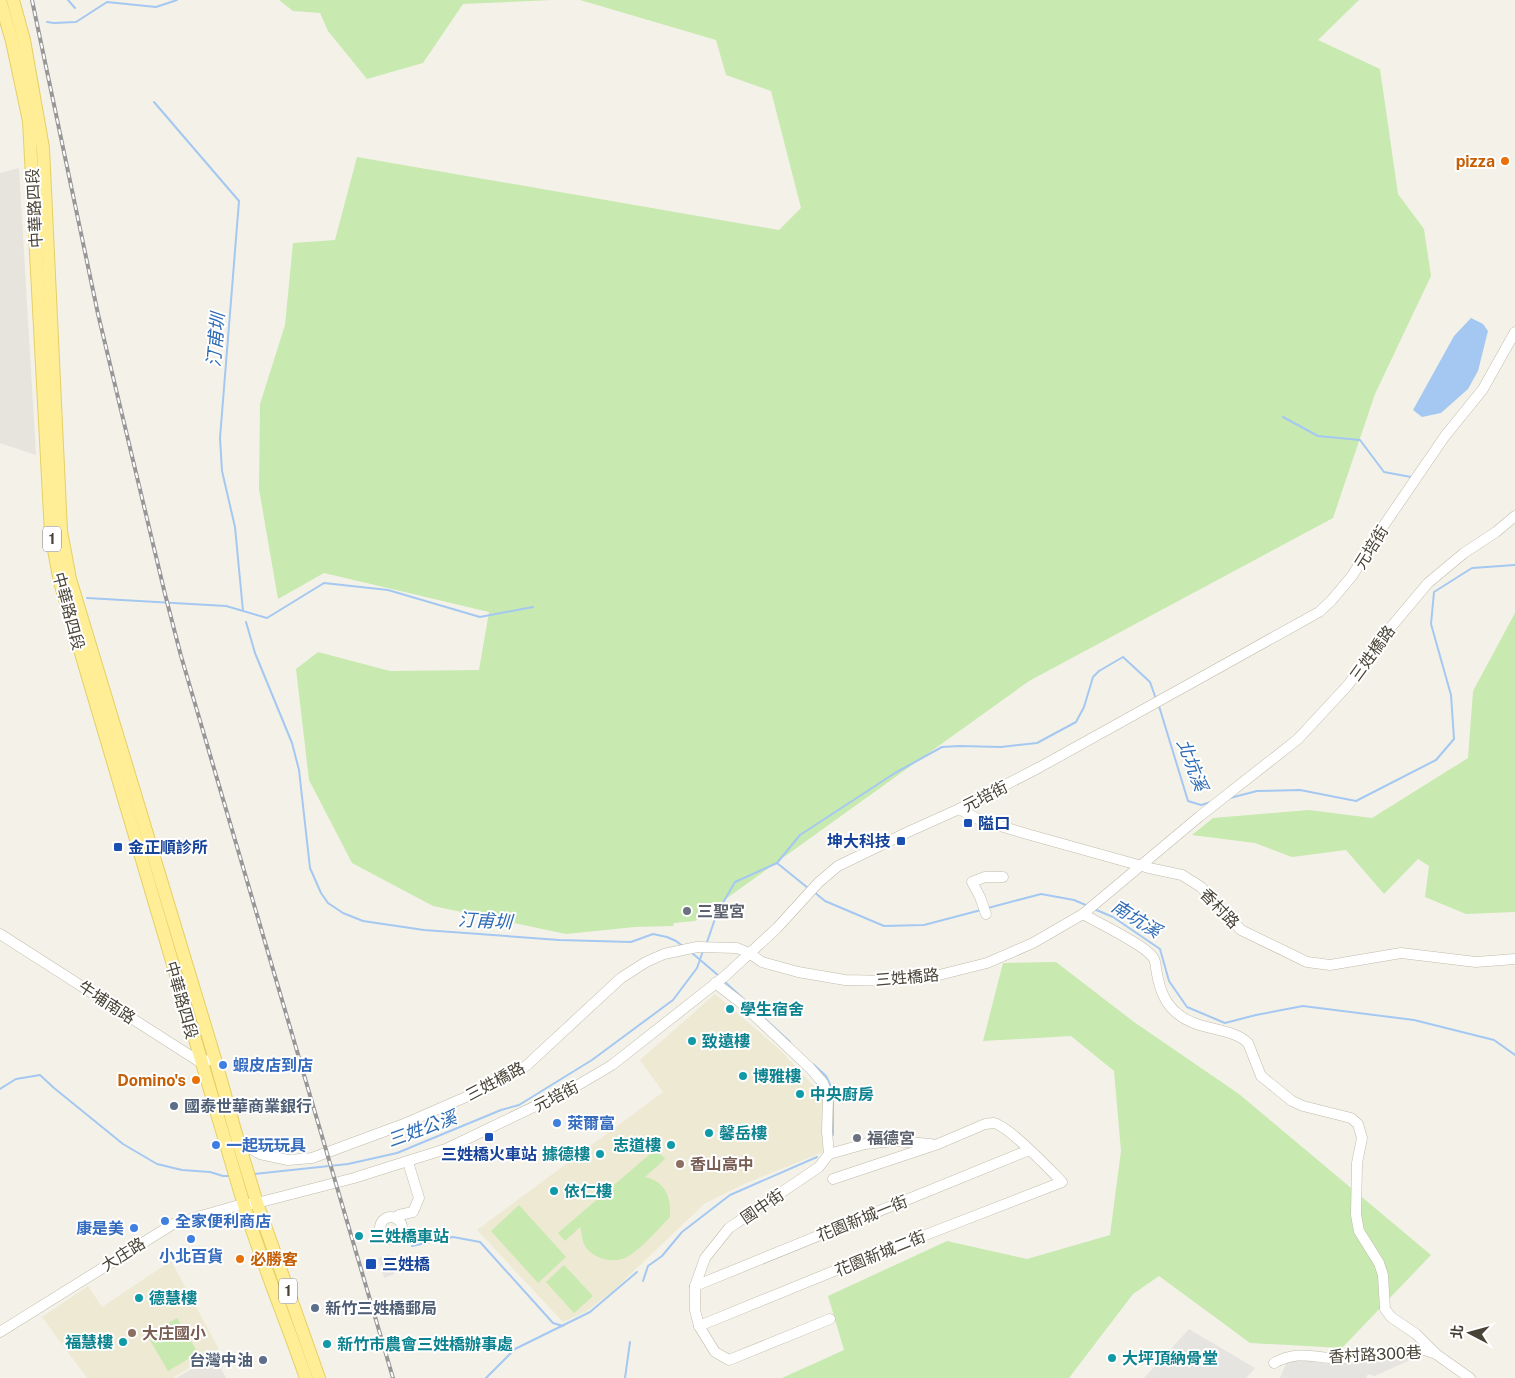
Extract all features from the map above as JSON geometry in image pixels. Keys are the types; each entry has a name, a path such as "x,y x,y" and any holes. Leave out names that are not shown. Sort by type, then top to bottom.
{"main road":[{"name":"中華路四段","path":"0,0 12,41 29,121 60,582 200,1062 233,1143"},
{"name":"中華路四段","path":"13,0 24,40 43,148 56,533 215,1059 233,1143"},
{"name":"1","path":"233,1143 257,1203 319,1378"},
{"name":"1","path":"233,1143 244,1205 306,1378"}],"street":[{"name":"元培街","path":"257,1203 370,1174 446,1148 589,1079 612,1065 644,1041 715,983 777,928 819,882 838,866 960,809 1040,767 1319,612 1331,602 1352,576 1382,528 1445,436 1483,389 1515,332"},
{"name":"三姓橋路","path":"233,1143 260,1154 288,1160 312,1158 475,1094 526,1066 621,978 633,969 664,954 696,947 724,946 737,948 749,953 762,962 798,972 845,980 892,980 930,976 987,963 1033,943 1083,914 1200,816 1298,739 1348,685 1391,626 1428,583 1464,553 1496,532 1515,516"},
{"name":"香村路","path":"960,809 988,822 1141,866 1182,875 1201,887 1241,930 1307,962 1330,965 1401,954 1476,962 1515,959"},
{"path":"986,914 972,882 985,877 1003,877"},
{"path":"1083,914 1140,946 1154,958 1160,988 1167,1004 1187,1022 1236,1035 1244,1039 1248,1043 1261,1076 1292,1101 1303,1106 1351,1118 1358,1124 1362,1138 1357,1171 1356,1215 1359,1231 1379,1263 1385,1309 1391,1317 1416,1334 1436,1354"},
{"name":"牛埔南路","path":"0,934 200,1062"},
{"path":"715,983 740,1002 810,1068 823,1083 828,1097 827,1132 829,1154 865,1144 894,1141 938,1144"},
{"path":"200,1062 215,1059"},
{"path":"833,1179 938,1144 985,1124 992,1123 1000,1126 1029,1150"},
{"name":"花園新城二街","path":"699,1326 1062,1182 1029,1150"},
{"name":"花園新城一街","path":"695,1286 1029,1150"},
{"name":"國中街","path":"829,1154 819,1167 730,1228 705,1258 695,1286 695,1310 699,1326 715,1352 729,1360 830,1319"},
{"path":"397,1218 399,1215 413,1212 419,1198 408,1162"},
{"name":"大庄路","path":"0,1332 173,1224 257,1203"},
{"path":"1406,1351 1416,1334"},
{"name":"香村路300巷","path":"1274,1363 1286,1356 1298,1354 1343,1359 1425,1350 1436,1354 1470,1378"}],"shaded area":[{"path":"19,168 36,455 0,443 0,173"},
{"name":"香山高中","path":"715,994 779,1049 824,1097 823,1152 744,1184 704,1204 613,1291 587,1311 563,1322 477,1230 663,1092 640,1060"},
{"path":"388,1255 395,1274 384,1278 378,1258"},
{"name":"大庄國小","path":"171,1261 219,1349 173,1378 87,1378 42,1317 88,1286 102,1307"},
{"path":"1189,1329 1255,1368 1246,1378 1144,1378"},
{"path":"214,1356 226,1378 176,1378"},
{"path":"1411,1356 1410,1360 1375,1376 1368,1374 1366,1378 1280,1378 1286,1364 1292,1360 1301,1359 1340,1364"}],"green space":[{"path":"279,0 552,0 463,4 423,63 367,79 328,31 320,13 293,11"},
{"path":"580,0 1359,0 1318,40 1380,69 1398,194 1424,229 1431,276 1375,394 1333,518 1029,681 695,921 674,923 673,926 635,927 566,934 433,906 352,863 309,780 296,669 318,652 390,671 479,670 489,612 324,573 278,599 259,489 260,404 285,325 293,243 335,240 357,157 779,230 801,208 771,91 726,75 716,40"},
{"path":"1515,613 1515,912 1466,914 1425,897 1429,866 1418,859 1384,894 1346,850 1292,857 1255,843 1192,835 1213,818 1309,810 1372,818 1468,758 1473,691"},
{"path":"1056,962 1134,1022 1239,1094 1431,1255 1342,1348 1250,1343 1159,1276 1133,1294 1069,1378 782,1378 844,1350 828,1296 947,1241 1027,1259 1110,1235 1121,1151 1114,1071 1071,1036 983,1041 1003,963"},
{"path":"656,1149 665,1159 645,1177 658,1183 666,1191 670,1217 650,1238 630,1255 619,1260 606,1260 589,1251 584,1244 580,1227 565,1241 558,1233"},
{"path":"519,1205 566,1257 538,1283 491,1231"},
{"path":"564,1265 593,1296 574,1313 546,1282"},
{"path":"177,1318 198,1353 168,1371 147,1335"}],"water":[{"path":"1471,318 1483,324 1488,331 1478,371 1468,389 1441,413 1422,417 1413,410 1454,336"}],"waterway":[{"name":"汀甫圳","path":"68,0 75,8"},
{"path":"47,22 76,22 107,2 156,7 177,0"},
{"name":"汀甫圳","path":"154,102 239,201 220,438 222,471 235,527 243,611"},
{"path":"1283,417 1318,436 1360,440 1384,472 1411,477"},
{"name":"北坑溪","path":"1230,798 1257,791 1300,790 1356,801 1436,760 1454,739 1451,695 1431,624 1434,592 1472,568 1515,565"},
{"path":"87,598 226,606 267,618 324,583 388,590 480,617 533,607"},
{"name":"汀甫圳","path":"246,622 255,653 292,743 299,770 310,868 321,893 328,903 343,913 363,921 424,930 559,940 631,942 653,934 667,937 684,947"},
{"name":"北坑溪","path":"706,945 717,913 735,882 777,863 800,835 895,773 942,747 1001,747 1037,743 1076,722 1084,707 1093,677 1099,671 1123,657 1150,682 1156,699"},
{"name":"北坑溪","path":"1159,706 1188,801 1201,805 1211,802"},
{"name":"南坑溪","path":"777,863 808,888"},
{"name":"南坑溪","path":"814,892 825,901 884,926 924,925 981,910"},
{"name":"南坑溪","path":"988,908 1041,894 1074,900 1088,906"},
{"name":"南坑溪","path":"1094,909 1113,917 1160,949 1169,981 1187,1007 1225,1023 1303,1006 1414,1020 1494,1040 1515,1055"},
{"name":"三姓公溪","path":"254,1174 348,1164 397,1153 501,1110 519,1105 592,1060 673,1000 697,968 703,951"},
{"name":"汀甫圳","path":"692,953 719,976"},
{"name":"汀甫圳","path":"724,981 790,1042"},
{"name":"汀甫圳","path":"813,1064 826,1076 833,1091 833,1135"},
{"name":"三姓公溪","path":"0,1089 16,1079 40,1075 123,1144 157,1164 182,1170 210,1172 229,1176"},
{"name":"汀甫圳","path":"643,1281 648,1266 662,1256 682,1232 730,1195 817,1157"},
{"path":"412,1246 453,1237 480,1242 553,1323 563,1326"},
{"path":"486,1378 515,1349 590,1312 637,1272"},
{"name":"汀甫圳","path":"625,1378 630,1342"}],"railway":[{"path":"32,0 98,314 181,656 393,1378"}],"place":[{"name":"pizza","path":"1505,161"},
{"name":"隘口","path":"968,823"},
{"name":"坤大科技","path":"901,841"},
{"name":"金正順診所","path":"118,847"},
{"name":"三聖宮","path":"687,911"},
{"name":"學生宿舍","path":"730,1009"},
{"name":"致遠樓","path":"692,1041"},
{"name":"蝦皮店到店","path":"223,1065"},
{"name":"博雅樓","path":"743,1076"},
{"name":"Domino's","path":"196,1080"},
{"name":"中央廚房","path":"800,1094"},
{"name":"國泰世華商業銀行","path":"174,1106"},
{"name":"萊爾富","path":"557,1123"},
{"name":"馨岳樓","path":"709,1133"},
{"name":"三姓橋火車站","path":"489,1137"},
{"name":"福德宮","path":"857,1138"},
{"name":"一起玩玩具","path":"216,1145"},
{"name":"志道樓","path":"671,1145"},
{"name":"據德樓","path":"600,1154"},
{"name":"香山高中","path":"680,1164"},
{"name":"依仁樓","path":"554,1191"},
{"name":"全家便利商店","path":"165,1221"},
{"name":"康是美","path":"134,1228"},
{"name":"三姓橋車站","path":"359,1236"},
{"name":"小北百貨","path":"191,1239"},
{"name":"必勝客","path":"240,1259"},
{"name":"三姓橋","path":"371,1264"},
{"name":"德慧樓","path":"139,1298"},
{"name":"新竹三姓橋郵局","path":"315,1308"},
{"name":"大庄國小","path":"132,1333"},
{"name":"福慧樓","path":"123,1342"},
{"name":"新竹市農會三姓橋辦事處","path":"327,1344"},
{"name":"大坪頂納骨堂","path":"1112,1358"},
{"name":"台灣中油","path":"263,1360"}]}
